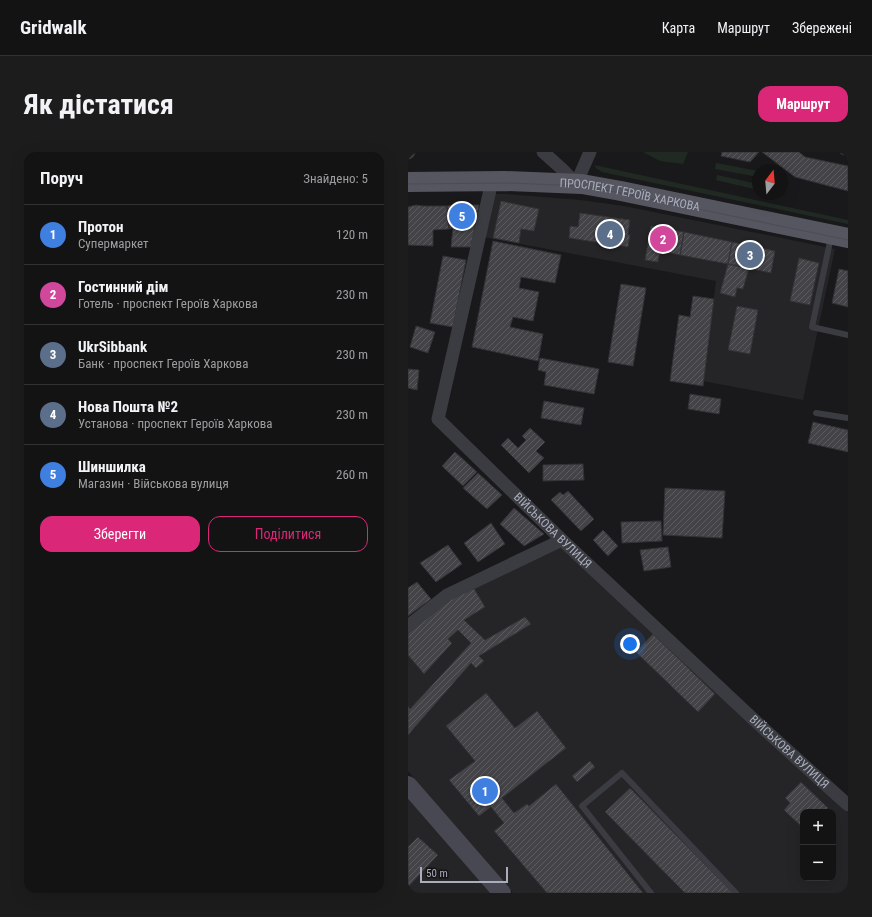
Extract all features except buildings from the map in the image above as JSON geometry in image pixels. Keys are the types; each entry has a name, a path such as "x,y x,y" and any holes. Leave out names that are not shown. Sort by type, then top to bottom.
{"main road":[{"name":"ПРОСПЕКТ ГЕРОЇВ ХАРКОВА","path":"408,182 492,181 576,184 629,192 840,237"},
{"path":"408,785 502,893"}],"street":[{"path":"543,152 576,184 590,152"},
{"name":"ВІЙСЬКОВА ВУЛИЦЯ","path":"492,181 438,419 562,540 848,805"},
{"path":"408,626 447,595 562,540"}],"lane":[{"path":"843,152 848,153"},
{"path":"840,237 812,327 848,335"},
{"path":"816,413 848,418"},
{"path":"651,893 582,806 622,773 736,893"}],"shaded area":[{"path":"643,152 688,152 683,164 660,161"},
{"path":"716,163 752,170 752,176 715,169"},
{"path":"594,165 848,220 848,224 602,172"},
{"path":"717,175 752,183 752,189 716,180"},
{"path":"495,194 580,200 624,206 835,249 803,400 703,381 716,281 484,237"},
{"path":"562,544 848,813 848,893 513,893 408,771 408,629 450,596"},
{"path":"408,798 491,893 408,893"}],"tram line":[{"path":"408,184 511,183 580,186 621,193 848,240"}],"place":[{"name":"Шиншилка","path":"462,216"},
{"name":"Нова Пошта №2","path":"610,234"},
{"name":"Гостинний дім","path":"663,239"},
{"name":"UkrSibbank","path":"750,255"},
{"name":"Протон","path":"485,791"}]}
